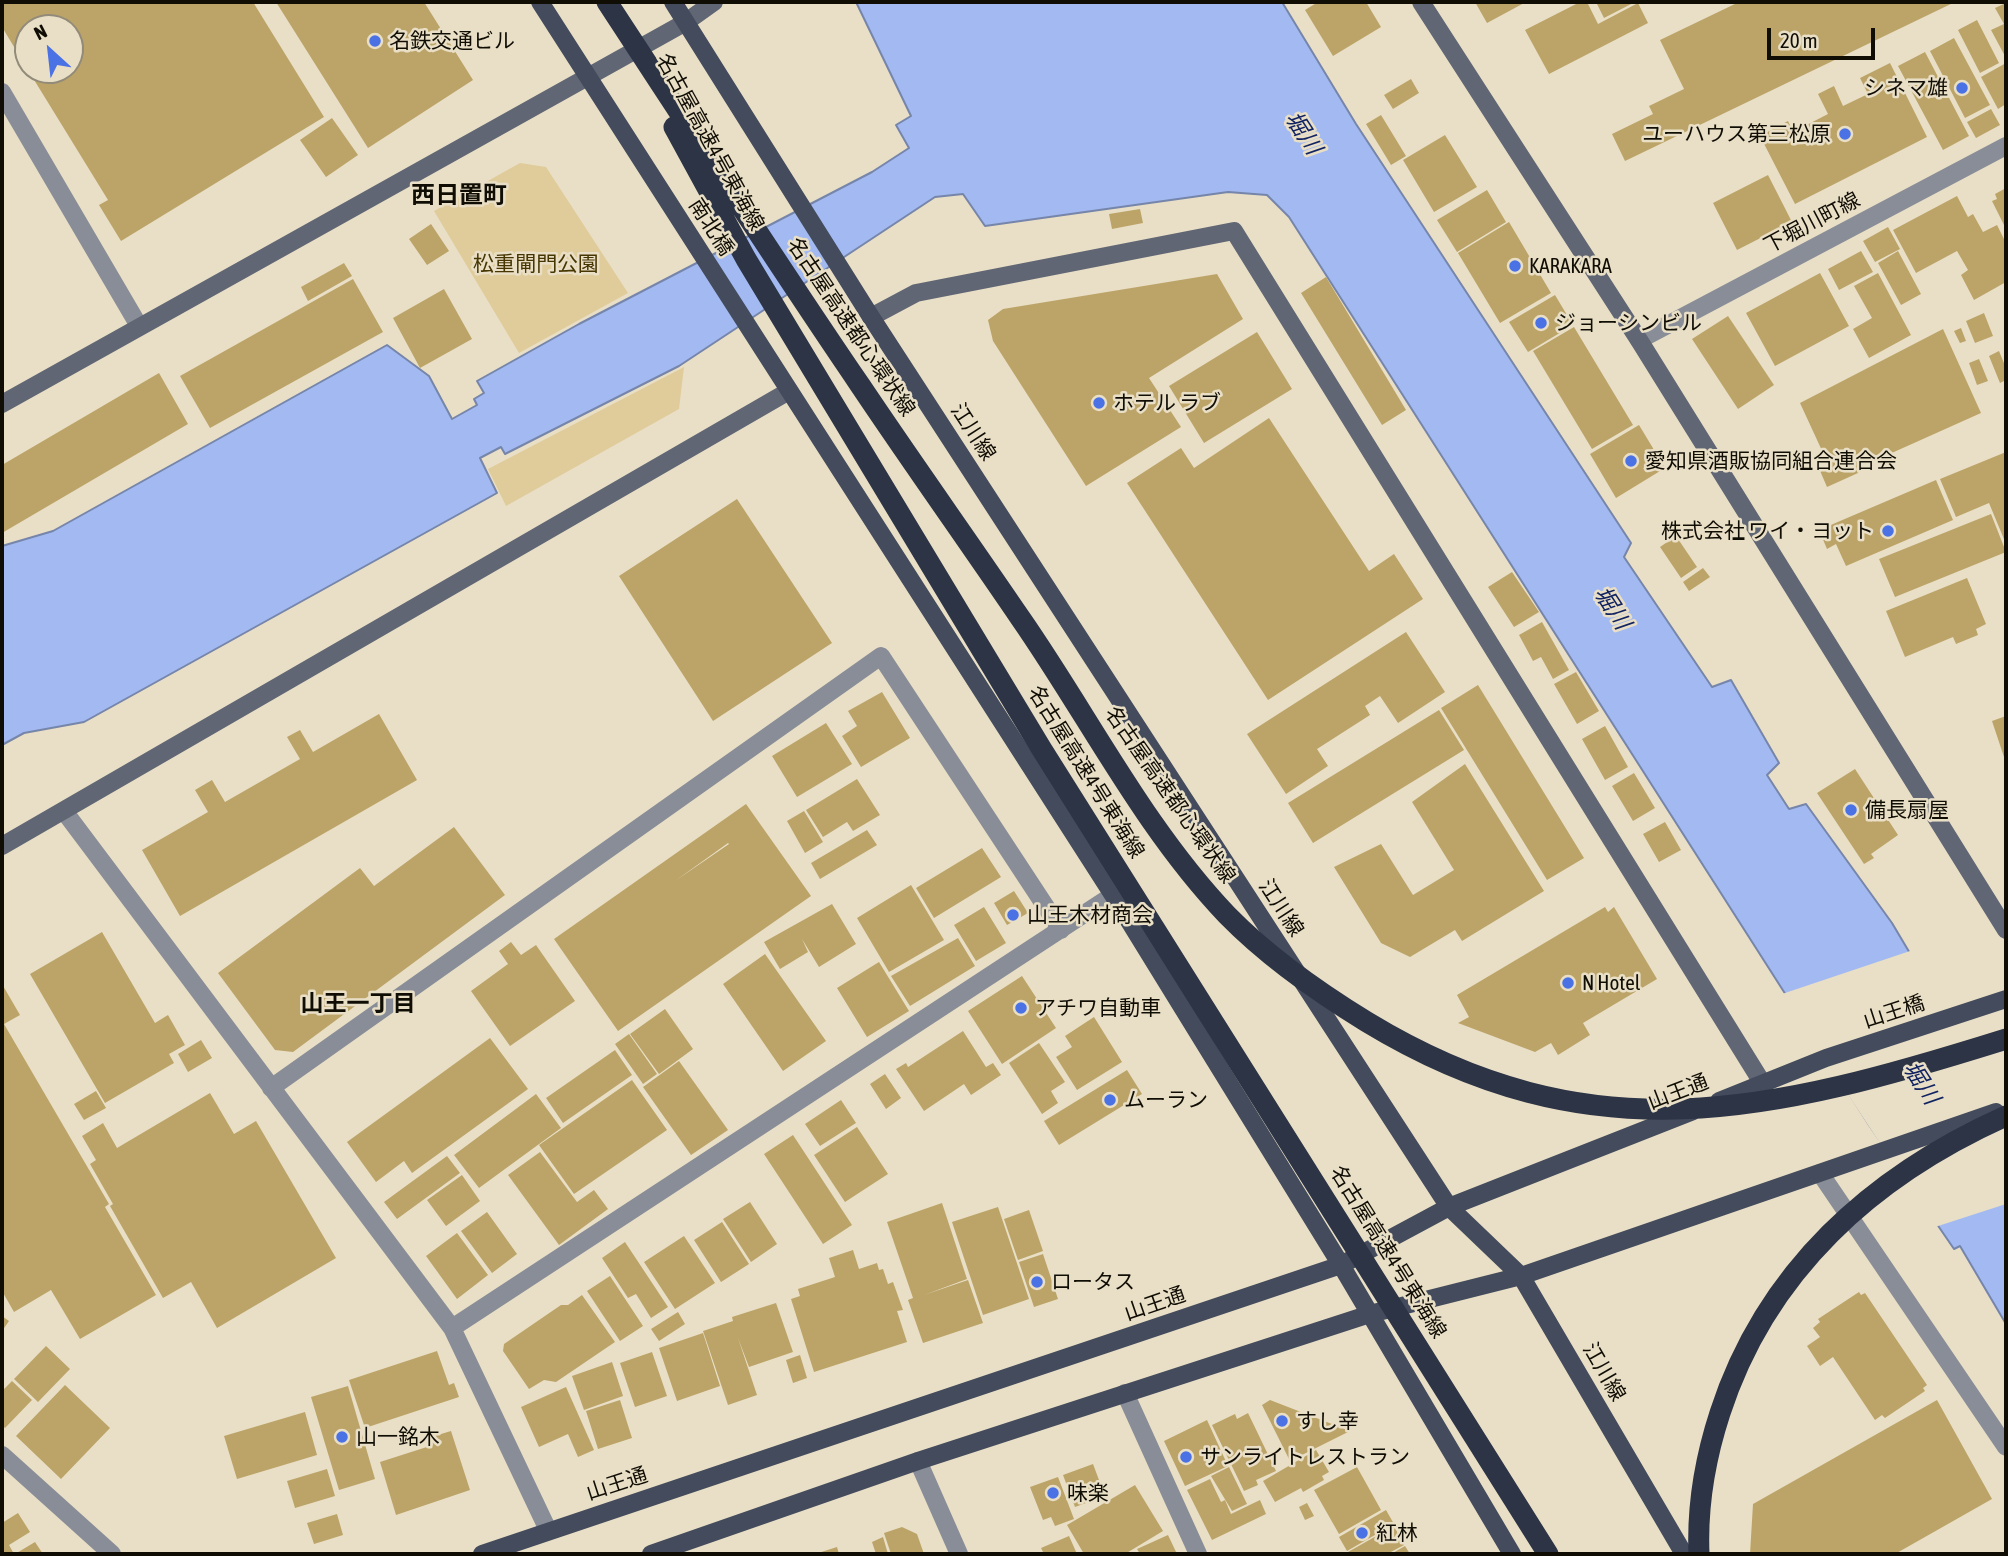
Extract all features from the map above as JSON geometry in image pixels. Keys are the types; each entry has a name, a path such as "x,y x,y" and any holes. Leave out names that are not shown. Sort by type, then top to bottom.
{"highway":[{"name":"名古屋高速都心環状線","path":"606,2 859,385 1025,625 1165,837 1226,914 1296,974 1389,1035 1465,1072 1517,1089 1603,1107 1678,1111 1766,1102 1888,1075 2006,1039"},
{"name":"名古屋高速4号東海線","path":"606,2 746,259 926,559 1041,748 1548,1554"},
{"path":"1699,1554 1700,1506 1714,1433 1749,1341 1786,1283 1825,1237 1881,1190 1945,1147 2006,1116"}],"main road":[{"path":"540,2 587,75"},
{"path":"673,2 686,22"},
{"name":"江川線","path":"686,22 846,279 1448,1207 1521,1276 1684,1554"},
{"name":"南北橋","path":"587,75 789,391"},
{"path":"789,391 1113,895 1341,1265 1512,1554"},
{"name":"山王橋","path":"1826,1058 2006,999"},
{"name":"山王通","path":"482,1554 1341,1265 1448,1207 1826,1058"},
{"path":"652,1554 918,1461 1370,1314 1521,1276 2006,1109"}],"street":[{"path":"2,404 686,22 714,2"},
{"path":"1421,2 1639,340 2006,930"},
{"path":"2,92 139,326"},
{"name":"下堀川町線","path":"1639,340 2006,146"},
{"path":"871,317 916,293 1234,231 1763,1084"},
{"path":"2,846 789,391"},
{"path":"271,1088 881,656 1061,930"},
{"path":"64,811 452,1328 548,1531"},
{"path":"452,1328 1113,895"},
{"path":"1819,1172 2006,1447"},
{"path":"1125,1393 1198,1554"},
{"path":"2,1455 111,1554"},
{"path":"918,1461 959,1554"}],"green space":[{"name":"松重閘門公園","path":"520,163 546,167 628,293 519,353 434,211"},
{"path":"684,367 679,409 506,506 488,469"}],"water":[{"name":"堀川","path":"856,2 1282,2 1356,124 1631,543 1624,557 1712,687 1731,680 1779,763 1767,775 1789,809 1806,804 1892,923 2006,1115 2006,1324 1960,1246 1954,1249 1869,1125 1289,217 1267,195 1228,192 985,226 963,194 935,197 679,366 505,454 501,447 480,458 497,493 84,722 24,733 2,745 2,546 53,531 387,345 429,376 452,419 477,405 474,399 484,393 477,381 579,324 872,172 909,148 896,125 911,116"}],"pier":[{"path":"1913,950 2006,1108 2006,1204 1935,1227 1782,994"}],"building":[{"path":"2,2 253,2 324,117 121,241 99,205 108,200 37,84 84,84 84,14 14,14 14,47 2,27"},
{"name":"名鉄交通ビル","path":"276,2 424,2 473,80 368,148"},
{"path":"1318,2 1366,2 1381,27 1333,56 1305,10"},
{"path":"1475,2 1526,2 1487,23"},
{"path":"1580,2 1587,2 1598,24 1638,3 1648,23 1549,74 1525,30"},
{"path":"1596,2 1635,2 1604,18"},
{"path":"1739,2 1955,2 1625,161 1612,134 1653,114 1649,106 1684,89 1660,40"},
{"path":"2006,3 2006,58 1991,30 2004,24 1995,8"},
{"path":"1977,20 1999,63 1980,73 1958,30"},
{"path":"1954,38 1990,105 1965,118 1930,51"},
{"path":"1925,52 1969,136 1943,150 1898,66"},
{"name":"ユーハウス第三松原","path":"1890,63 1927,137 1795,204 1760,136 1788,121 1793,132 1828,114 1818,94 1834,86 1843,106 1868,94 1860,78"},
{"path":"2006,63 2006,104 1998,109 1981,77"},
{"path":"1411,79 1419,93 1393,109 1384,95"},
{"path":"1991,109 2000,125 1976,138 1967,122"},
{"path":"1381,115 1406,156 1391,165 1366,124"},
{"path":"332,118 358,155 326,177 300,140"},
{"path":"1445,135 1477,187 1434,212 1403,160"},
{"path":"1768,175 1792,222 1737,250 1713,203"},
{"path":"2006,188 2006,229 1992,201 1997,199 1995,194"},
{"path":"1487,190 1506,222 1457,252 1437,220"},
{"path":"1957,196 1968,217 1973,214 1983,232 1997,225 2006,243 2006,282 1974,300 1961,275 1968,270 1957,251 1916,273 1893,230"},
{"path":"1140,209 1143,223 1112,229 1109,214"},
{"path":"1509,222 1551,293 1500,323 1458,253"},
{"path":"431,224 449,251 427,265 409,239"},
{"path":"1888,227 1900,249 1875,262 1863,241"},
{"path":"1861,251 1873,272 1839,290 1828,269"},
{"path":"1898,251 1921,294 1901,305 1878,263"},
{"path":"344,263 352,276 308,301 301,287"},
{"path":"1820,273 1849,326 1775,366 1746,313"},
{"path":"1878,273 1911,335 1869,358 1853,329 1872,318 1854,286"},
{"name":"ホテル ラブ","path":"1217,274 1243,319 1149,378 1181,427 1086,486 993,341 988,320 1003,309"},
{"path":"1326,277 1406,410 1382,425 1301,293"},
{"path":"353,279 383,332 210,428 180,376"},
{"path":"444,289 472,339 420,368 393,318"},
{"name":"ジョーシンビル","path":"1555,295 1573,325 1528,352 1509,322"},
{"path":"1984,313 1993,336 1975,343 1966,321"},
{"path":"1728,316 1774,385 1738,409 1692,339"},
{"path":"1574,327 1633,425 1592,449 1533,351"},
{"path":"1961,328 1966,341 1960,343 1954,331"},
{"path":"1943,329 1981,413 1856,469 1858,473 1827,487 1815,459 1824,455 1800,403"},
{"path":"1257,332 1292,389 1204,443 1169,386"},
{"path":"1999,351 2006,368 2006,380 2000,383 1989,356"},
{"path":"1979,359 1988,381 1977,385 1969,363"},
{"path":"159,373 188,424 2,533 2,465"},
{"path":"1269,418 1369,571 1394,554 1423,599 1268,700 1127,483 1181,448 1194,468"},
{"path":"1639,425 1665,468 1616,498 1590,454"},
{"path":"2006,452 2006,544 1989,503 1956,517 1940,479"},
{"path":"1936,480 1953,520 1846,566 1836,544 1827,549 1819,530"},
{"path":"737,499 832,643 713,721 619,576"},
{"path":"1991,514 2006,552 1895,597 1879,559"},
{"path":"1676,536 1697,567 1681,578 1660,547"},
{"path":"1703,568 1710,577 1689,591 1683,582"},
{"path":"1512,572 1539,612 1514,627 1488,587"},
{"path":"1967,578 1986,624 1976,629 1978,635 1956,644 1953,637 1905,657 1886,611"},
{"path":"1542,622 1569,670 1553,679 1541,657 1533,661 1519,635"},
{"path":"1406,632 1445,692 1398,723 1380,696 1365,706 1370,715 1317,749 1328,766 1286,794 1247,734"},
{"path":"1576,672 1599,711 1577,724 1554,684"},
{"path":"1478,685 1584,858 1547,880 1441,708"},
{"path":"882,692 910,738 861,767 842,736 857,726 848,711"},
{"path":"1439,710 1464,750 1313,843 1288,803"},
{"path":"379,714 417,780 180,916 142,850 208,812 195,790 212,780 225,802 300,759 287,737 300,730 313,752"},
{"path":"2006,716 2006,763 1992,721"},
{"path":"826,723 852,764 797,797 772,756"},
{"path":"1605,726 1628,767 1605,780 1582,739"},
{"path":"1465,764 1544,891 1462,941 1455,930 1410,957 1381,943 1334,867 1381,844 1413,895 1454,870 1412,802"},
{"path":"1855,769 1898,835 1871,854 1874,858 1864,864 1817,793"},
{"path":"1634,773 1655,808 1633,821 1612,786"},
{"path":"857,779 880,815 853,831 847,822 823,837 806,810"},
{"path":"746,804 811,896 618,1031 554,939","holes":["728,843 729,844 675,881"]},
{"path":"804,811 823,842 805,853 787,821"},
{"path":"1665,822 1681,850 1659,862 1643,834"},
{"path":"454,827 505,895 293,1052 275,1050 218,973 360,868 374,886"},
{"path":"867,830 877,845 820,879 811,863"},
{"path":"982,848 1001,877 934,918 916,888"},
{"path":"911,885 944,940 889,972 857,918"},
{"path":"1014,891 1028,913 1007,925 994,903"},
{"path":"832,904 856,944 819,967 802,939 808,952 780,969 764,942"},
{"path":"984,907 1006,943 976,961 954,925"},
{"path":"1605,907 1608,912 1614,907 1657,979 1583,1023 1590,1035 1558,1055 1551,1043 1535,1052 1458,1023 1469,1017 1457,995"},
{"path":"102,932 155,1023 168,1015 185,1045 169,1054 174,1063 105,1103 30,974"},
{"path":"958,938 975,966 910,1006 891,976"},
{"path":"511,942 521,955 536,945 575,1001 510,1046 471,991 508,964 499,951"},
{"path":"765,954 826,1041 783,1071 723,984"},
{"path":"879,962 909,1011 867,1037 837,988"},
{"path":"1022,976 1056,1028 1002,1064 968,1011"},
{"path":"2,984 20,1015 4,1024 109,1204 105,1207 156,1295 80,1339 51,1290 14,1312 2,1291"},
{"path":"665,1009 693,1049 659,1074 630,1034"},
{"path":"1094,1017 1122,1062 1077,1090 1056,1057 1072,1047 1065,1036"},
{"path":"963,1031 986,1067 993,1063 1001,1075 971,1095 964,1084 924,1111 896,1069 906,1063 908,1067"},
{"path":"629,1034 657,1074 643,1084 615,1044"},
{"path":"490,1038 528,1089 412,1173 404,1161 376,1182 347,1142"},
{"path":"201,1040 212,1058 188,1072 178,1054"},
{"path":"1039,1043 1065,1082 1051,1091 1058,1103 1042,1114 1009,1063"},
{"path":"615,1050 632,1075 563,1123 546,1098"},
{"path":"679,1061 728,1130 691,1155 643,1087"},
{"path":"1127,1070 1142,1094 1059,1145 1044,1121"},
{"path":"885,1074 901,1098 886,1109 870,1084"},
{"path":"632,1080 667,1130 574,1194 539,1145"},
{"path":"96,1091 106,1108 84,1120 74,1104"},
{"path":"210,1093 234,1134 256,1121 336,1258 217,1328 191,1282 163,1298 110,1206 113,1204 90,1164 96,1160 82,1136 103,1123 117,1148"},
{"path":"536,1094 561,1128 479,1188 454,1155"},
{"path":"841,1100 856,1123 820,1146 805,1124"},
{"path":"857,1127 888,1174 845,1202 814,1155"},
{"path":"793,1135 852,1225 823,1244 764,1154"},
{"path":"540,1152 577,1202 594,1190 608,1209 559,1245 508,1175"},
{"path":"447,1156 460,1173 397,1219 384,1202"},
{"path":"462,1175 480,1201 446,1226 427,1200"},
{"path":"750,1202 777,1244 751,1262 723,1219"},
{"path":"942,1203 967,1279 924,1295 968,1280 983,1323 923,1343 908,1300 913,1298 887,1222"},
{"path":"998,1207 1029,1299 983,1315 952,1222"},
{"path":"1029,1210 1043,1251 1018,1260 1004,1219"},
{"path":"487,1212 517,1254 492,1273 461,1231"},
{"path":"722,1222 749,1264 721,1282 694,1240"},
{"path":"457,1233 488,1275 457,1299 426,1256"},
{"path":"684,1236 715,1283 675,1309 644,1262"},
{"path":"625,1242 668,1307 651,1318 636,1294 628,1298 602,1258"},
{"path":"853,1250 859,1269 877,1263 879,1270 883,1269 888,1284 893,1282 903,1310 897,1311 907,1342 814,1372 791,1299 800,1296 798,1289 835,1277 829,1258"},
{"path":"1043,1254 1058,1299 1034,1307 1019,1262"},
{"path":"610,1276 643,1326 620,1341 587,1291"},
{"path":"1859,1292 1861,1295 1865,1293 1927,1385 1923,1388 1925,1391 1885,1418 1882,1415 1875,1420 1833,1357 1820,1366 1807,1346 1820,1337 1813,1328 1820,1322 1818,1319"},
{"path":"582,1295 615,1342 556,1382 544,1380 529,1389 503,1351 504,1344 561,1305 568,1305"},
{"path":"776,1303 793,1352 749,1367 738,1338 757,1395 728,1405 703,1331 733,1321 732,1317"},
{"path":"678,1312 685,1324 659,1341 651,1329"},
{"path":"2,1316 9,1321 2,1331"},
{"path":"703,1333 720,1386 677,1401 659,1348"},
{"path":"46,1346 70,1369 38,1402 14,1379"},
{"path":"437,1351 449,1385 454,1383 459,1397 365,1428 349,1380"},
{"path":"652,1352 667,1396 635,1407 620,1363"},
{"path":"800,1355 807,1378 793,1383 786,1360"},
{"path":"612,1362 623,1396 584,1410 572,1376"},
{"path":"12,1381 32,1400 5,1428 2,1425 2,1391"},
{"path":"65,1385 110,1428 61,1479 16,1436"},
{"path":"348,1386 375,1479 339,1490 311,1397"},
{"path":"566,1387 594,1450 578,1457 568,1434 539,1447 521,1407"},
{"path":"620,1400 632,1438 598,1449 586,1411"},
{"path":"1270,1400 1350,1431 1290,1461 1262,1405"},
{"path":"1937,1400 1992,1499 1895,1554 1750,1554 1753,1504"},
{"path":"305,1412 317,1455 237,1479 224,1436"},
{"path":"1248,1413 1276,1471 1256,1480 1258,1485 1244,1491 1212,1425 1235,1414 1237,1419"},
{"path":"1207,1420 1228,1466 1185,1486 1164,1441"},
{"path":"451,1431 470,1490 396,1515 380,1462 433,1445 431,1437"},
{"path":"1316,1450 1329,1472 1322,1476 1324,1480 1303,1492 1301,1488 1275,1502 1263,1481"},
{"path":"1093,1464 1105,1496 1075,1507 1063,1475"},
{"path":"1229,1467 1247,1504 1232,1511 1211,1476"},
{"path":"1357,1467 1381,1510 1339,1534 1314,1490"},
{"path":"327,1469 335,1496 295,1508 287,1481"},
{"path":"1058,1477 1074,1519 1055,1526 1051,1517 1043,1520 1030,1487"},
{"path":"1210,1479 1221,1502 1225,1500 1231,1514 1260,1500 1266,1514 1212,1540 1187,1490"},
{"path":"1135,1485 1163,1531 1125,1554 1084,1554 1067,1525"},
{"path":"1307,1503 1314,1516 1305,1520 1299,1507"},
{"path":"1386,1510 1394,1524 1347,1551 1339,1537"},
{"path":"18,1513 30,1532 9,1545 14,1554 2,1554 2,1523"},
{"path":"337,1514 343,1535 314,1544 307,1523"},
{"path":"1394,1526 1404,1545 1387,1554 1349,1554 1348,1552"},
{"path":"902,1527 917,1534 924,1554 891,1554 884,1533"},
{"path":"1168,1535 1177,1554 1140,1554 1137,1549"},
{"path":"1069,1536 1077,1554 1044,1554 1041,1548"},
{"path":"883,1537 888,1554 876,1554 872,1542"},
{"path":"35,1542 43,1554 15,1554"},
{"path":"1405,1546 1410,1554 1391,1554"},
{"path":"837,1547 839,1554 815,1554"}],"place":[{"name":"名鉄交通ビル","path":"375,41"},
{"name":"シネマ雄","path":"1962,88"},
{"name":"ユーハウス第三松原","path":"1845,134"},
{"name":"KARAKARA","path":"1515,266"},
{"name":"ジョーシンビル","path":"1541,323"},
{"name":"ホテル ラブ","path":"1099,403"},
{"name":"愛知県酒販協同組合連合会","path":"1631,461"},
{"name":"株式会社 ワイ・ヨット","path":"1888,531"},
{"name":"備長扇屋","path":"1851,810"},
{"name":"山王木材商会","path":"1013,915"},
{"name":"N Hotel","path":"1568,983"},
{"name":"アチワ自動車","path":"1021,1008"},
{"name":"ムーラン","path":"1110,1100"},
{"name":"ロータス","path":"1037,1282"},
{"name":"すし幸","path":"1282,1421"},
{"name":"山一銘木","path":"342,1437"},
{"name":"サンライトレストラン","path":"1186,1457"},
{"name":"味楽","path":"1053,1493"},
{"name":"紅林","path":"1362,1533"}],"district":[{"name":"西日置町","path":"459,195"},
{"name":"山王一丁目","path":"358,1004"}]}
